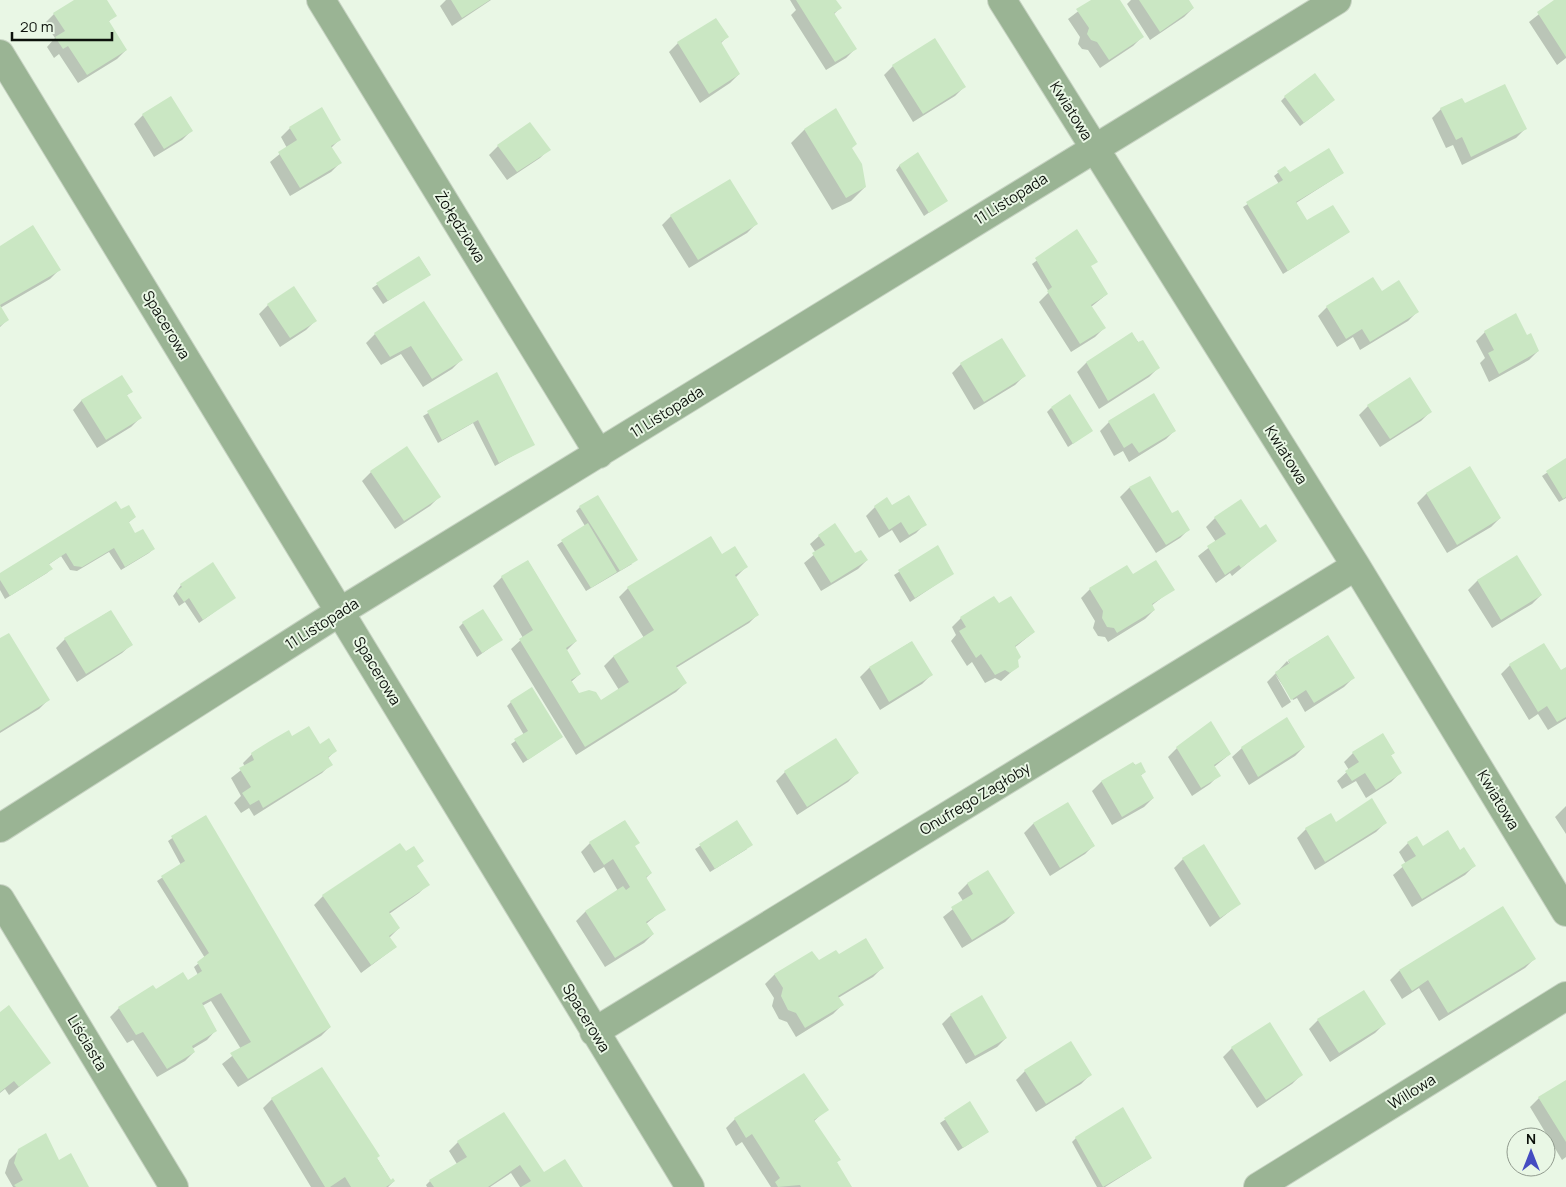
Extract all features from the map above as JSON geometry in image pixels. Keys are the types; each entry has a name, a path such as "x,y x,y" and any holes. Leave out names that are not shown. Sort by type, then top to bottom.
{"street":[{"name":"Żołędziowa","path":"321,0 599,454"},
{"name":"Kwiatowa","path":"1002,0 1356,566 1566,912"},
{"name":"11 Listopada","path":"0,828 341,611 599,454 1094,147 1337,0"},
{"name":"Spacerowa","path":"0,54 341,611 594,1032 690,1187"},
{"name":"Onufrego Zagłoby","path":"594,1032 1356,566"},
{"name":"Liściasta","path":"0,899 174,1187"},
{"name":"Willowa","path":"1258,1187 1566,996"}],"building":[{"path":"74,0 107,0 117,16 109,21 127,50 87,75 68,46 63,49 55,37 65,31 53,13"},
{"path":"451,0 490,0 462,18"},
{"path":"796,0 836,0 842,8 834,13 857,49 835,62"},
{"path":"1091,0 1120,0 1144,37 1109,60 1097,42 1091,40 1087,34 1089,28 1076,9"},
{"path":"1139,0 1189,0 1194,8 1160,32"},
{"path":"1554,0 1566,0 1566,57 1537,12"},
{"path":"716,18 729,37 721,42 740,74 709,94 677,42"},
{"path":"935,38 966,87 923,114 892,65"},
{"path":"1315,73 1335,100 1304,123 1284,96"},
{"path":"1505,84 1527,129 1471,157 1462,137 1456,140 1440,108 1462,98 1465,103"},
{"path":"171,96 193,131 164,149 142,114"},
{"path":"322,107 341,140 331,146 342,163 300,188 278,152 297,140 289,127"},
{"path":"836,108 857,144 852,148 862,164 866,187 846,198 804,129"},
{"path":"530,122 551,150 517,172 497,145"},
{"path":"1329,148 1344,173 1296,202 1307,220 1333,205 1350,232 1288,271 1246,202 1283,180 1277,171 1285,166 1290,172"},
{"path":"918,152 948,201 929,213 899,165"},
{"path":"730,179 758,224 698,260 670,215"},
{"path":"33,225 61,270 0,305 0,246"},
{"path":"1077,229 1098,262 1091,266 1108,294 1091,305 1106,328 1080,344 1047,291 1052,287 1035,258"},
{"path":"419,256 431,275 388,301 376,283"},
{"path":"1373,277 1382,291 1399,280 1419,312 1370,342 1362,329 1346,339 1326,306"},
{"path":"294,286 317,321 290,338 267,304"},
{"path":"424,301 463,360 432,379 411,346 390,357 374,333"},
{"path":"0,305 9,320 0,326"},
{"path":"1516,313 1527,335 1531,333 1539,351 1499,374 1488,353 1494,350 1484,331"},
{"path":"1132,332 1138,342 1143,340 1160,368 1108,401 1086,362"},
{"path":"1002,338 1026,376 984,402 960,363"},
{"path":"497,372 535,445 499,463 478,420 442,440 427,411"},
{"path":"122,375 133,392 127,395 142,418 106,440 81,400"},
{"path":"1410,377 1432,412 1390,439 1367,405"},
{"path":"1154,393 1176,431 1139,453 1132,443 1124,448 1108,421"},
{"path":"1070,394 1093,431 1073,444 1051,407"},
{"path":"407,446 441,497 404,521 370,471"},
{"path":"1566,458 1566,497 1563,499 1546,471"},
{"path":"1470,466 1501,518 1457,545 1426,493"},
{"path":"1150,476 1172,513 1178,510 1190,530 1166,545 1129,487"},
{"path":"598,495 638,560 620,571 579,506"},
{"path":"909,495 927,525 909,535 901,522 889,530 874,506 887,497 892,505"},
{"path":"1241,499 1260,528 1266,524 1277,541 1241,568 1239,565 1225,575 1207,546 1226,534 1214,517"},
{"path":"116,501 121,509 129,505 136,517 129,522 135,533 143,529 155,549 125,567 114,548 82,567 74,566 66,553 49,564 53,569 10,596 0,580 0,573"},
{"path":"588,523 617,572 591,588 561,540"},
{"path":"835,523 855,553 861,550 868,560 831,583 812,553 825,545 818,535"},
{"path":"711,536 722,554 735,546 748,567 735,575 759,615 676,666 687,683 585,747 519,639 533,630 501,576 528,560 577,641 566,648 581,674 571,680 579,693 589,690 596,692 601,700 629,682 613,656 654,630 627,587"},
{"path":"938,545 954,574 915,598 898,570"},
{"path":"1517,555 1542,595 1501,620 1477,580"},
{"path":"1156,560 1175,590 1152,604 1155,610 1117,633 1114,628 1107,627 1102,618 1103,611 1089,588 1127,565 1133,574"},
{"path":"213,562 236,598 203,620 189,598 184,602 176,591 182,587 180,584"},
{"path":"994,596 999,603 1011,596 1035,632 1015,646 1021,657 1018,660 1019,667 1010,673 1005,670 995,675 981,654 976,658 959,631 966,627 960,617"},
{"path":"483,609 503,640 482,653 462,622"},
{"path":"111,610 133,645 86,674 64,638"},
{"path":"9,633 50,700 0,731 0,638"},
{"path":"1328,635 1355,678 1314,703 1306,690 1291,700 1275,672 1290,663 1288,660"},
{"path":"912,641 933,675 889,702 869,667"},
{"path":"1544,643 1561,670 1566,667 1566,717 1557,722 1547,706 1538,712 1509,664"},
{"path":"532,687 563,737 528,760 514,739 528,731 510,701"},
{"path":"1287,717 1305,747 1258,777 1241,747"},
{"path":"1211,721 1231,754 1214,765 1221,776 1201,788 1176,747"},
{"path":"309,726 320,744 329,738 337,751 328,757 333,765 263,808 259,800 250,805 242,793 251,787 239,768 254,760 251,753 270,741 289,730 292,736"},
{"path":"1383,733 1395,753 1391,755 1402,773 1376,790 1365,773 1352,781 1345,771 1359,762 1352,752"},
{"path":"836,738 859,773 807,807 784,771"},
{"path":"1133,762 1135,765 1141,762 1146,772 1141,775 1154,798 1122,817 1101,781"},
{"path":"1372,798 1387,823 1325,862 1305,828 1331,813 1336,822"},
{"path":"1068,802 1095,846 1060,868 1033,823"},
{"path":"206,815 331,1027 248,1079 230,1053 251,1042 221,993 202,1003 217,1031 192,1046 195,1052 167,1069 143,1032 136,1035 118,1007 153,985 156,989 183,972 188,980 202,971 197,962 209,953 161,876 185,861 171,836"},
{"path":"625,820 640,843 635,846 652,873 646,877 666,910 646,922 654,934 615,958 585,911 623,886 626,890 630,887 613,859 604,865 589,842"},
{"path":"737,820 753,845 715,869 699,844"},
{"path":"1448,830 1460,850 1464,847 1476,866 1422,899 1401,865 1416,856 1407,842 1417,836 1423,846"},
{"path":"400,843 406,851 414,846 424,861 417,866 430,885 389,912 400,928 389,936 397,947 371,965 322,895"},
{"path":"1204,844 1241,904 1220,918 1182,858"},
{"path":"988,870 1015,913 972,940 951,907 973,894 967,883"},
{"path":"1503,906 1536,959 1448,1013 1428,980 1412,991 1399,970"},
{"path":"866,938 884,968 838,996 844,1005 805,1028 796,1013 788,1010 781,996 783,988 774,974 812,951 819,960 836,950 839,954"},
{"path":"1364,990 1386,1024 1339,1053 1317,1019"},
{"path":"982,995 1007,1038 975,1056 950,1014"},
{"path":"9,1005 51,1063 19,1087 14,1081 0,1092 0,1012"},
{"path":"1270,1022 1303,1075 1266,1100 1231,1047"},
{"path":"1071,1041 1092,1075 1046,1104 1024,1070"},
{"path":"322,1067 380,1156 377,1158 391,1180 393,1178 395,1181 386,1187 351,1187 345,1177 330,1187 325,1187 271,1098"},
{"path":"804,1073 829,1110 814,1120 841,1160 837,1162 852,1187 801,1187 800,1185 778,1187 775,1182 780,1178 752,1134 746,1138 734,1118"},
{"path":"1566,1080 1566,1142 1538,1097"},
{"path":"970,1101 989,1132 963,1148 944,1118"},
{"path":"1123,1107 1152,1158 1103,1187 1075,1137"},
{"path":"504,1112 544,1172 565,1159 583,1187 521,1187 531,1181 520,1165 488,1187 434,1187 429,1180 467,1157 457,1141"},
{"path":"46,1133 59,1160 71,1153 89,1187 16,1187 14,1185 23,1180 14,1163 18,1149"}]}
